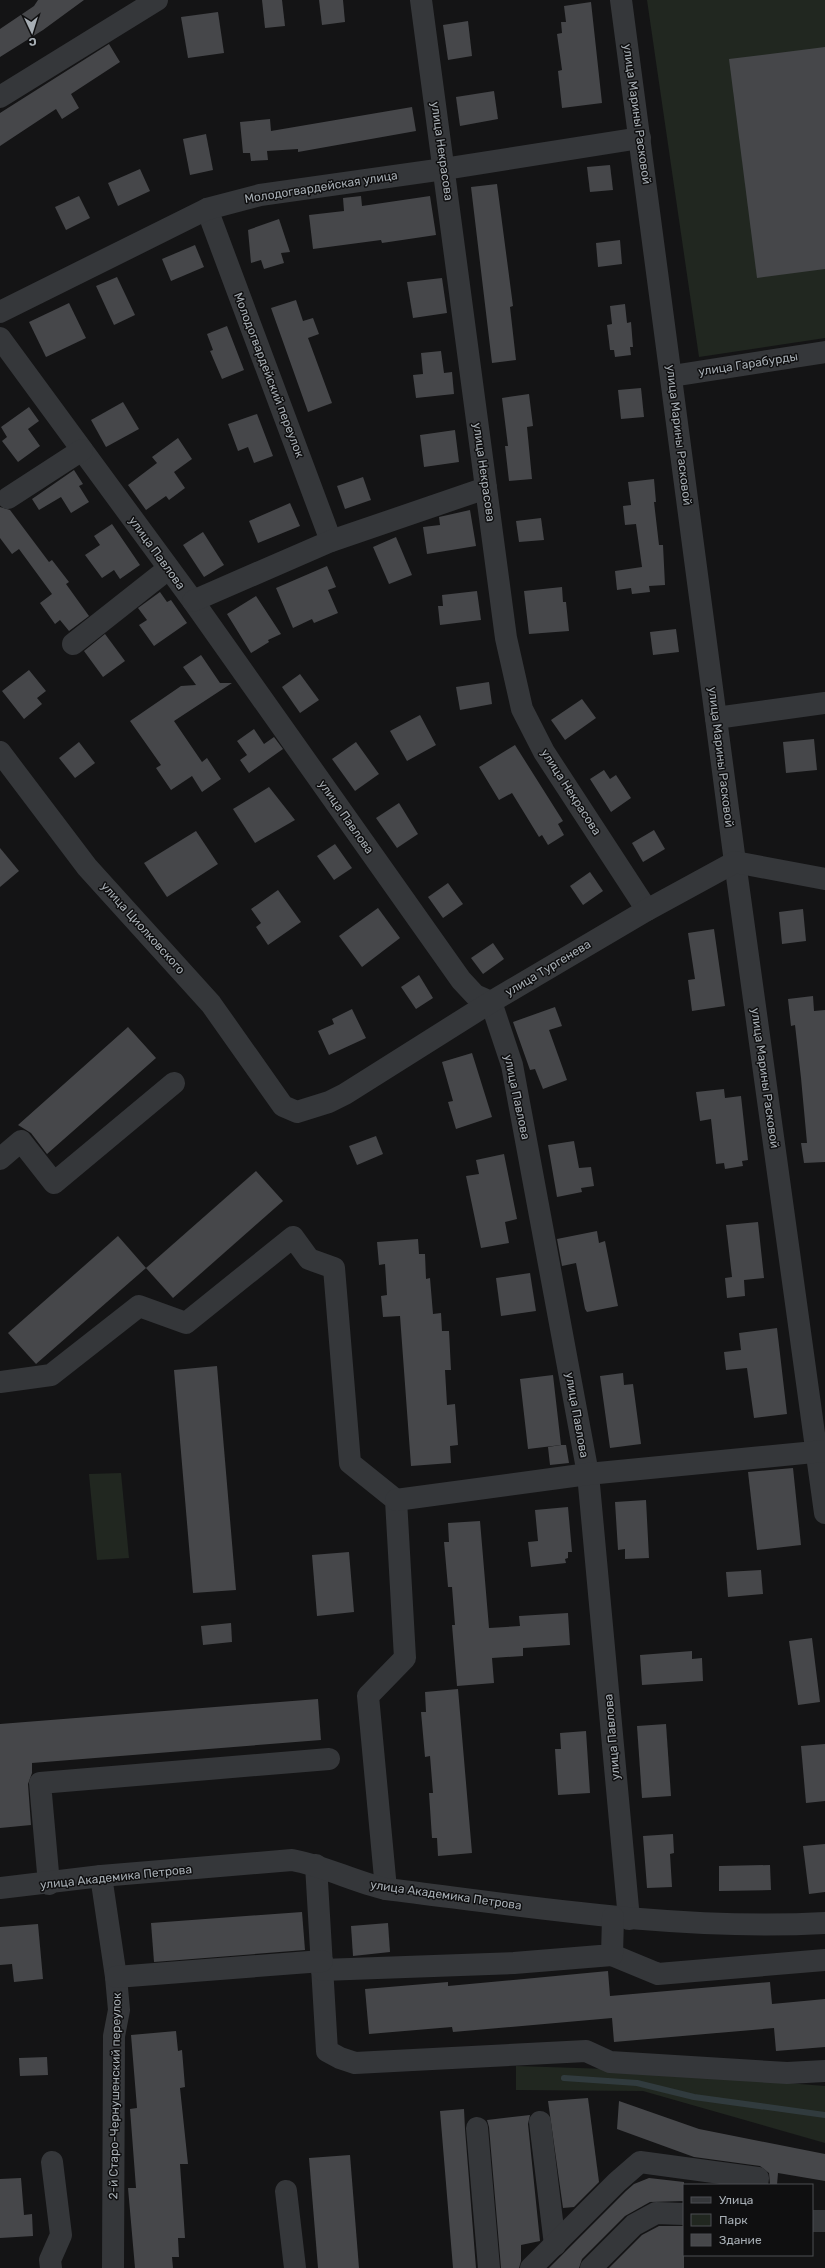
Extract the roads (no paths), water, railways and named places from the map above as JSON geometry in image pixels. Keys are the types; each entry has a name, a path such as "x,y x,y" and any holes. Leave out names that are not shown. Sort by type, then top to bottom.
{"street":[{"path":"0,97 157,0"},
{"name":"улица Некрасова","path":"421,0 506,638 522,709 544,752 647,910"},
{"name":"улица Марины Расковой","path":"620,0 672,376 735,862 821,1452 825,1513"},
{"name":"Молодогвардейская улица","path":"0,312 207,209 260,195 444,169 640,138"},
{"name":"Молодогвардейский переулок","path":"207,209 331,540"},
{"name":"улица Павлова","path":"0,338 193,601 461,980 475,995 491,1002 512,1065 588,1474 621,1918 612,1955"},
{"name":"улица Гарабурды","path":"672,376 825,352"},
{"path":"8,498 82,450"},
{"path":"193,601 331,540 486,488"},
{"path":"73,644 168,568"},
{"path":"716,718 825,703"},
{"name":"улица Циолковского","path":"0,752 87,867 211,1004 283,1106"},
{"path":"735,862 825,880"},
{"name":"улица Тургенева","path":"283,1106 296,1112 329,1102 491,1002 647,910 735,862"},
{"path":"0,1159 21,1141 54,1183 174,1083"},
{"path":"0,1382 51,1375 140,1306 186,1323 293,1237 309,1259 334,1268 350,1463 396,1500 588,1474 821,1452"},
{"path":"386,1889 368,1696 405,1658 396,1500"},
{"path":"49,1884 40,1783 329,1759"},
{"name":"улица Академика Петрова","path":"0,1888 49,1884 101,1876 292,1860 316,1865 365,1884 386,1889 621,1918 782,1925 825,1923"},
{"path":"316,1865 327,2051 340,2058 355,2063 586,2051 610,2062 787,2074 825,2070"},
{"name":"2-й Старо-Чернушенский переулок","path":"101,1876 116,1977 119,2010 114,2036 113,2268"},
{"path":"116,1977 322,1965 514,1963 612,1955 658,1974 825,1960"},
{"path":"540,2122 555,2245"},
{"path":"477,2128 489,2268"},
{"path":"51,2268 50,2260 61,2235 52,2162"},
{"path":"531,2268 617,2182 640,2162 758,2178 757,2184"},
{"path":"286,2191 295,2268"},
{"path":"591,2268 634,2224 656,2213 683,2214"},
{"path":"813,2221 825,2222"}],"waterway":[{"path":"564,2078 637,2083 694,2097 825,2115"}]}
